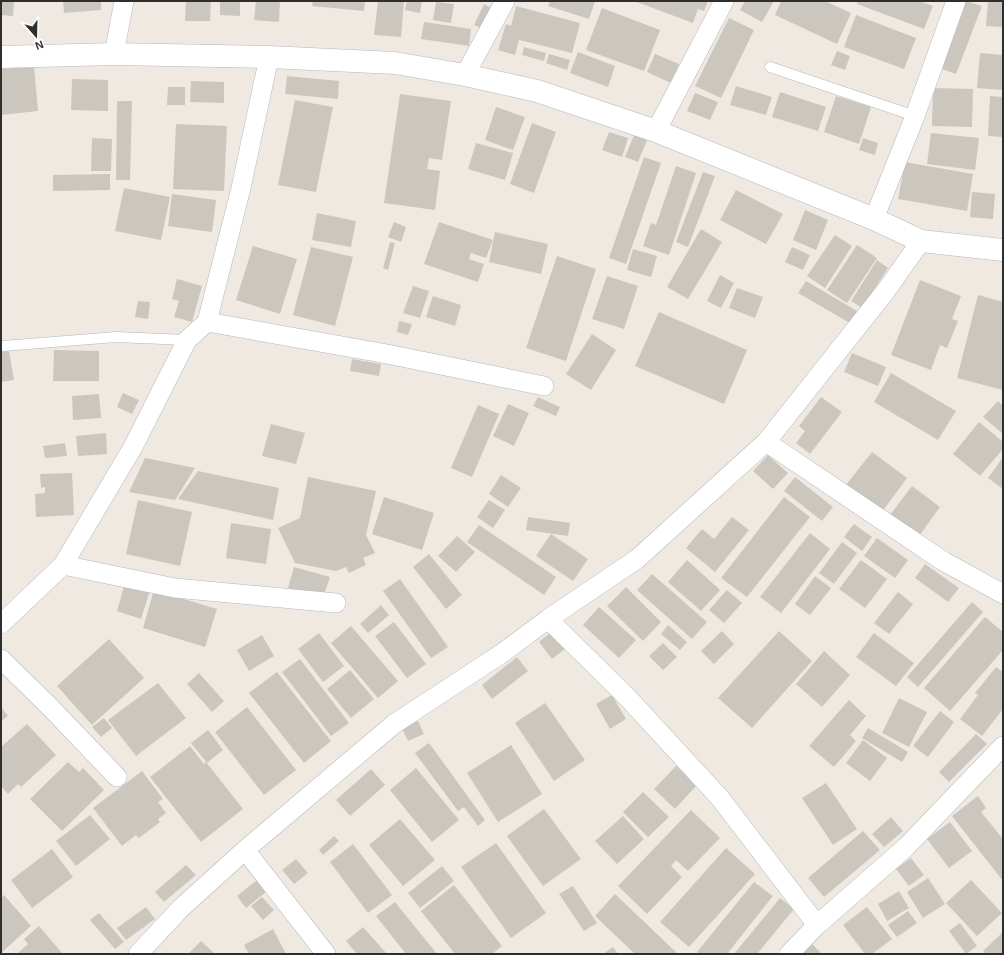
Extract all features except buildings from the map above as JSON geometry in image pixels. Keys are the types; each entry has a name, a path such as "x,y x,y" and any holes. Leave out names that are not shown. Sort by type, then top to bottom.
{"street":[{"path":"114,54 124,1"},
{"path":"465,75 505,1"},
{"path":"656,132 724,1"},
{"path":"874,219 915,116 956,1"},
{"path":"1,57 114,54 269,57 395,63 465,75 537,90 656,132 874,219 921,241 1003,250"},
{"path":"1,624 63,565 133,447 187,340 207,322 242,188 269,57"},
{"path":"138,954 181,908 245,850 394,724 501,654 548,619 637,559 766,442 885,292 921,241"},
{"path":"207,322 387,354 544,386"},
{"path":"766,442 943,561 1003,594"},
{"path":"63,565 175,588 336,603"},
{"path":"548,619 628,698 720,798 817,925"},
{"path":"1,659 50,707 117,777"},
{"path":"789,954 817,925 906,847 1003,746"},
{"path":"245,850 326,954"}],"lane":[{"path":"770,67 915,116"},
{"path":"3,346 116,337 187,340"}]}
